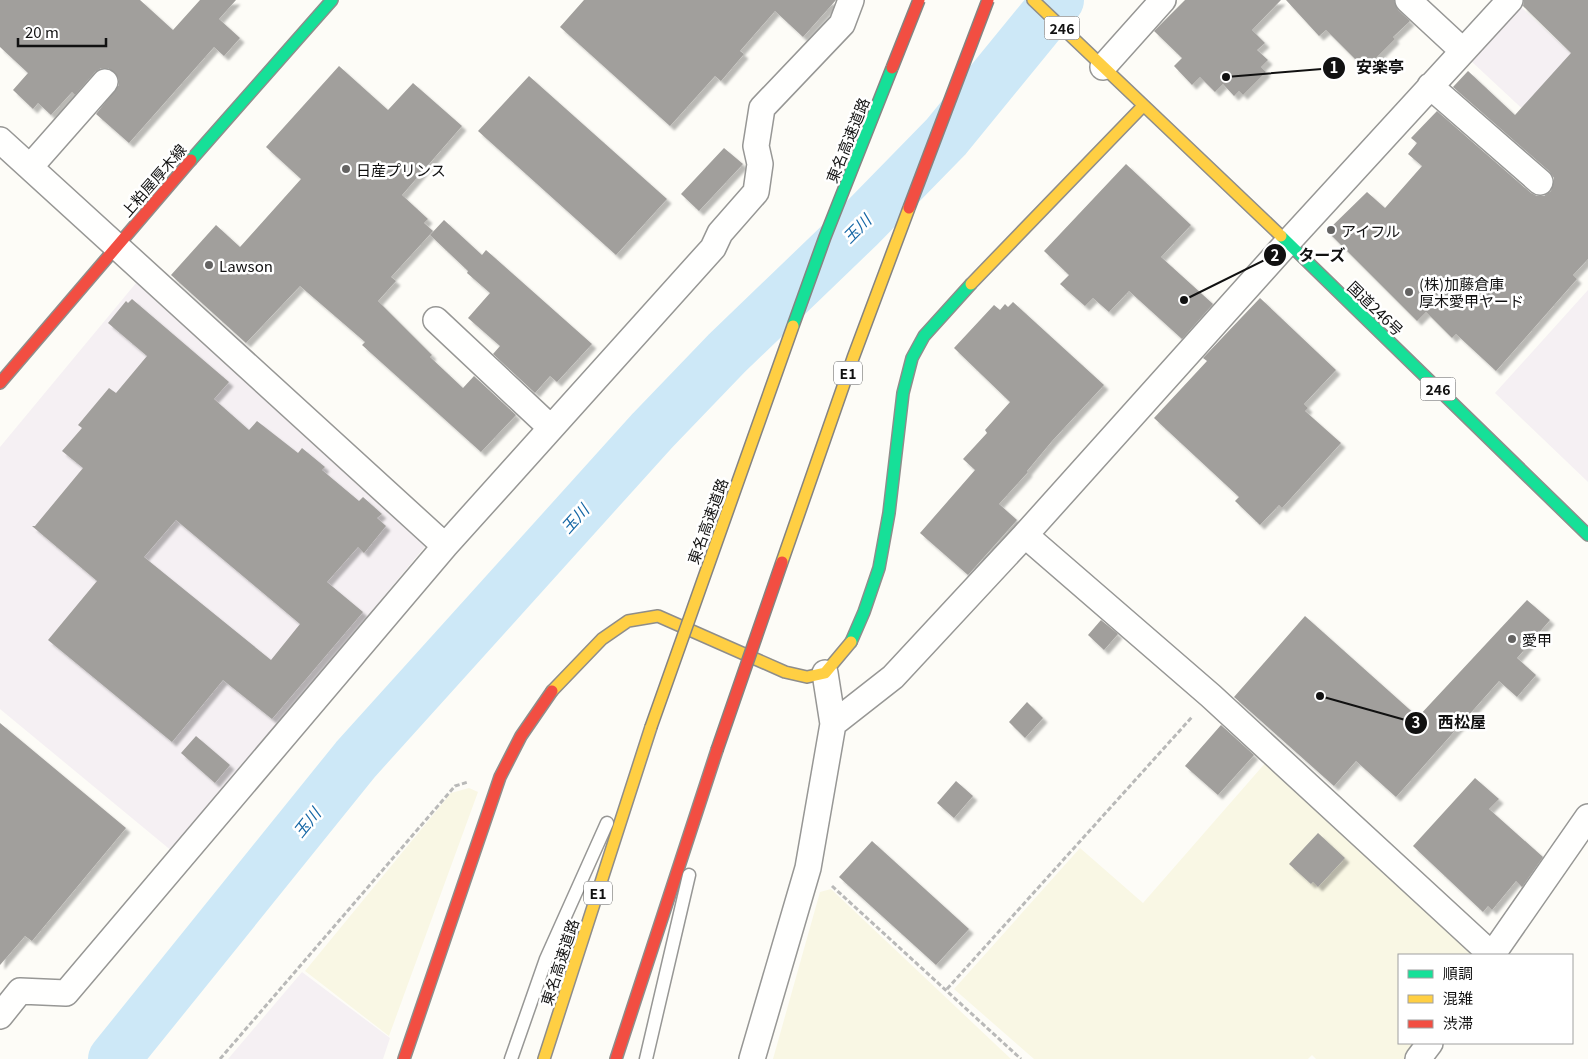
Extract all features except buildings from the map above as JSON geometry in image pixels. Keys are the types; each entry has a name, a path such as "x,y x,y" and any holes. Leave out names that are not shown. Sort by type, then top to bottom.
{"main road":[{"name":"上粕屋厚木線","path":"0,383 116,246 332,0"},
{"name":"東名高速道路","path":"544,1059 651,727 825,237 919,0"},
{"name":"E1","path":"616,1059 717,750 853,358 988,0"},
{"name":"国道246号","path":"1033,0 1288,242 1588,535"},
{"path":"404,1059 496,790 522,736 555,687 602,639 628,621 658,616 786,672 807,677 825,673 849,645 864,612 879,568 889,513 903,393 912,358 924,336 940,316 1143,106"}],"street":[{"path":"0,1016 20,991 66,993 445,546 713,248 720,232 756,192 760,164 756,146 762,108 842,24 852,0"},
{"path":"1097,62 1163,0"},
{"path":"1408,0 1463,51"},
{"path":"833,724 893,677 1025,535 1288,242 1510,0"},
{"path":"30,167 105,82"},
{"path":"1430,86 1540,182"},
{"path":"0,140 445,546"},
{"path":"436,320 552,428"},
{"path":"1025,535 1211,696 1491,954"},
{"path":"752,1059 808,868 833,724 825,673"},
{"path":"1493,954 1588,817"},
{"path":"1418,1059 1429,1044"}],"lane":[{"path":"511,1059 546,959 651,727"},
{"path":"646,1059 717,750"}],"path":[{"path":"947,989 1211,696"},
{"path":"220,1059 455,786 468,782 496,790"},
{"path":"808,868 823,878 947,989 1021,1059"}],"shaded area":[{"path":"1520,6 1588,69 1588,170 1471,61"},
{"path":"141,277 427,544 173,852 0,709 0,447"},
{"path":"1588,290 1588,482 1495,393"},
{"path":"1267,761 1472,954 1398,954 1398,1044 1418,1044 1409,1059 1316,1059 1312,1055 1308,1059 1034,1059 954,989 1080,848 1143,903"},
{"path":"469,788 478,792 389,1036 305,971 451,793"},
{"path":"831,889 1011,1059 773,1059 820,892"},
{"path":"302,972 390,1038 383,1059 228,1059"}],"waterway":[{"name":"玉川","path":"114,1059 356,759 652,431 727,353 858,227 946,137 1058,0"}],"traffic: fast":[{"path":"191,160 332,0"},
{"path":"793,326 825,237 892,68"},
{"path":"1281,236 1588,535"},
{"path":"851,642 864,612 879,568 889,513 903,393 912,358 924,336 971,284"}],"traffic: slow":[{"path":"1033,0 1281,236"},
{"path":"971,284 1143,106"},
{"path":"782,562 853,358 909,208"},
{"path":"651,727 793,326"},
{"path":"552,691 602,639 628,621 658,616 785,672 807,677 825,673 851,642"},
{"path":"544,1059 651,727"}],"traffic: jam":[{"path":"892,68 919,0"},
{"path":"909,208 988,0"},
{"path":"0,383 191,160"},
{"path":"717,750 782,562"},
{"path":"404,1059 500,777 521,736 552,691"},
{"path":"616,1059 717,750"}],"place":[{"name":"安楽亭","path":"1226,77"},
{"name":"日産プリンス","path":"346,169"},
{"name":"アイフル","path":"1331,230"},
{"name":"Lawson","path":"209,265"},
{"name":"(株)加藤倉庫 厚木愛甲ヤード","path":"1409,292"},
{"name":"ターズ","path":"1184,300"},
{"name":"愛甲","path":"1512,639"},
{"name":"西松屋","path":"1320,696"}]}
